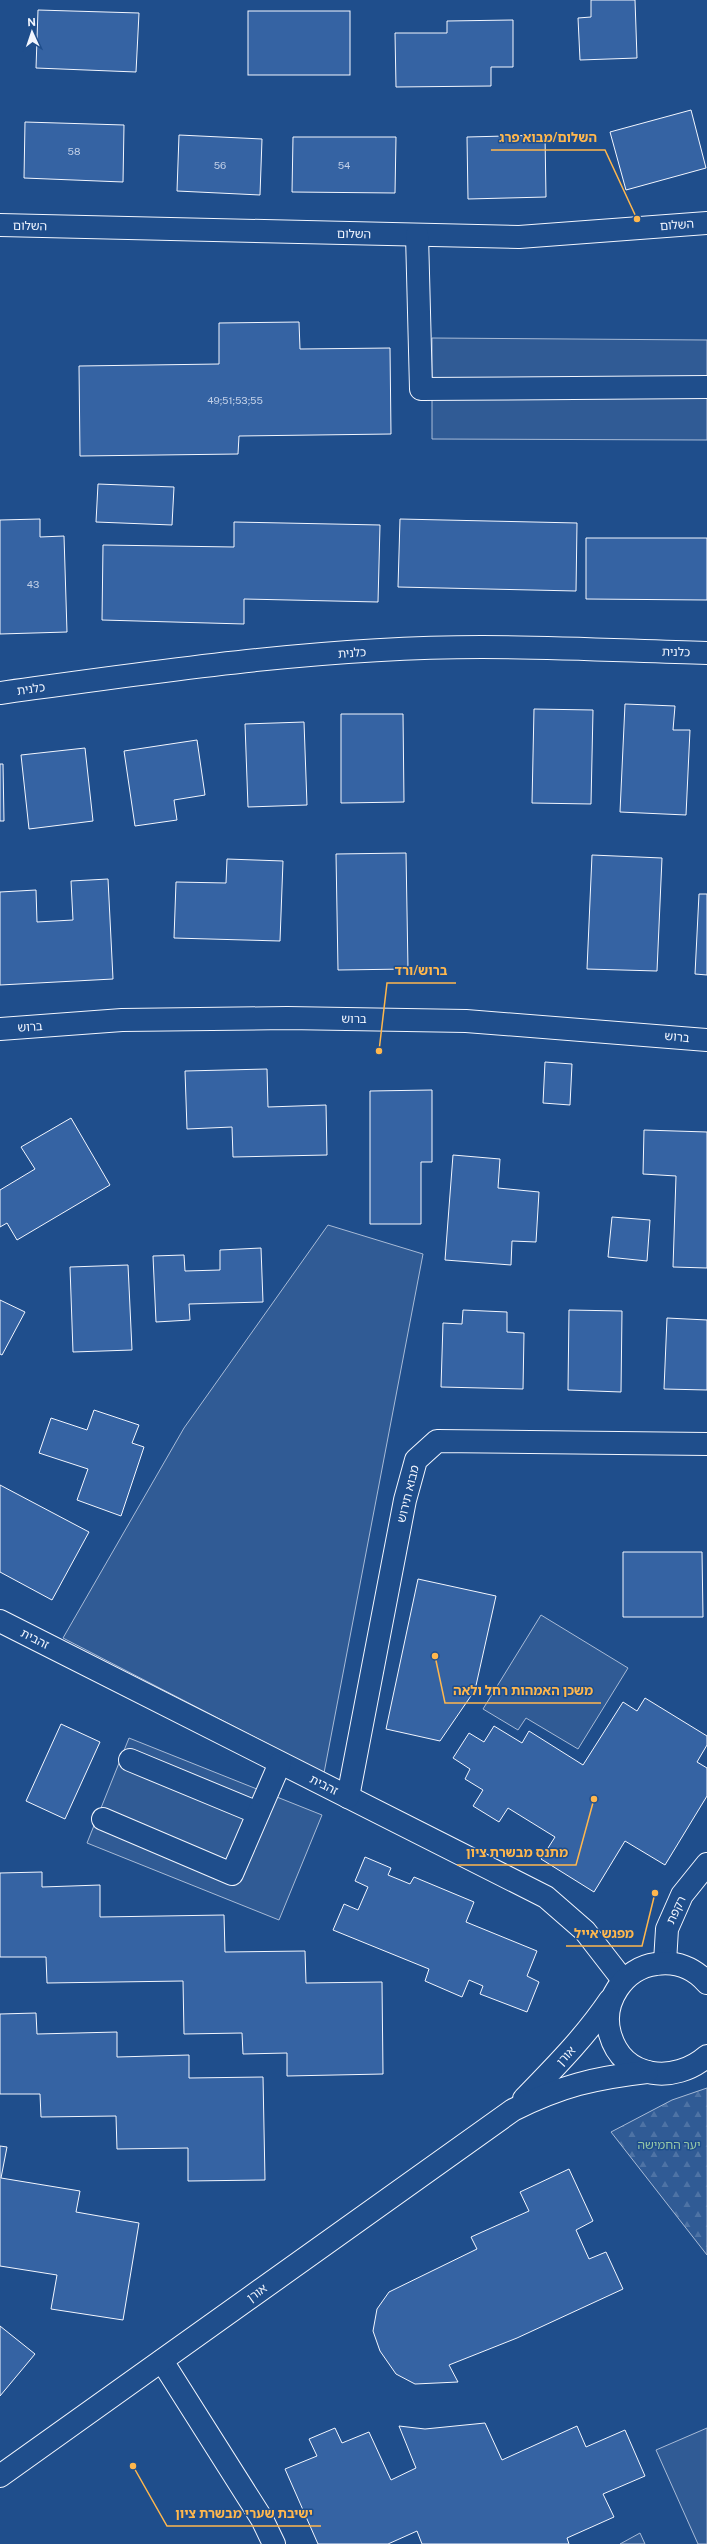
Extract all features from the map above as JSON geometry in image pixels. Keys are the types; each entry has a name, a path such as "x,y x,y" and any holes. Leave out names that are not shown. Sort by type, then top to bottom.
{"street":[{"name":"השלום","path":"0,225 519,237 707,223"},
{"path":"417,235 421,389 707,387"},
{"name":"כלנית","path":"0,693 205,665 361,652 482,647 707,652"},
{"name":"ברוש","path":"0,1029 122,1020 287,1018 466,1022 707,1040"},
{"name":"מבוא תירוש","path":"348,1797 404,1500 416,1460 437,1441 707,1444"},
{"name":"זהבית","path":"0,1621 546,1897 586,1931 618,1989"},
{"path":"130,1760 258,1813"},
{"path":"103,1819 232,1874 280,1763"},
{"name":"רקפת","path":"665,1962 667,1929 682,1895 707,1864"},
{"path":"705,1979 678,1964 665,1962 650,1964 635,1971 618,1989 608,2015 610,2033 617,2050 630,2063 647,2072 663,2075 680,2073 696,2066 707,2056"},
{"name":"אורן","path":"0,2476 513,2110 566,2058 592,2028 618,1989"},
{"name":"אורן","path":"513,2110 546,2094 584,2081 647,2072"},
{"path":"162,2361 262,2519 274,2544"}],"green space":[{"name":"יער החמישה","path":"707,2088 707,2255 611,2132 672,2100"}],"shaded area":[{"path":"432,338 707,340 707,440 432,439"},
{"path":"328,1225 423,1254 324,1773 63,1638 184,1428"},
{"path":"541,1615 628,1668 578,1749 526,1718 518,1730 483,1709"},
{"path":"129,1738 322,1815 279,1920 87,1843"},
{"path":"707,2428 707,2544 698,2544 656,2450"},
{"path":"640,2533 645,2544 620,2544"}],"building":[{"path":"591,0 635,0 637,58 580,60 578,18 591,17"},
{"path":"38,10 139,13 136,72 36,68"},
{"path":"248,11 350,11 350,75 248,75"},
{"path":"513,20 513,67 491,67 491,86 396,87 395,33 447,33 447,21"},
{"path":"691,110 706,168 626,190 610,132"},
{"path":"25,122 124,125 123,182 24,178"},
{"path":"179,135 262,139 260,195 177,191"},
{"path":"545,135 546,197 468,199 467,137"},
{"path":"293,137 396,137 395,193 292,192"},
{"path":"299,322 300,349 390,348 391,434 239,436 238,454 80,456 79,366 219,364 219,323"},
{"path":"98,484 174,487 172,525 96,522"},
{"path":"40,519 40,537 64,536 67,632 0,634 0,520"},
{"path":"400,519 577,523 576,591 398,587"},
{"path":"234,522 380,525 378,602 244,599 244,624 102,620 103,545 234,547"},
{"path":"586,538 707,538 707,600 586,599"},
{"path":"625,704 675,706 673,730 690,730 686,815 620,812"},
{"path":"534,709 593,710 591,804 532,803"},
{"path":"341,714 403,714 404,802 341,803"},
{"path":"304,722 307,805 248,807 245,724"},
{"path":"197,740 205,795 174,800 177,820 135,826 124,751"},
{"path":"85,748 93,821 29,829 21,755"},
{"path":"0,764 3,764 4,821 0,821"},
{"path":"406,853 408,969 338,970 336,854"},
{"path":"592,855 662,858 657,971 587,969"},
{"path":"227,859 283,861 280,941 174,938 176,882 226,883"},
{"path":"108,879 113,979 0,985 0,892 36,890 37,922 73,920 71,881"},
{"path":"699,894 707,894 707,975 695,974"},
{"path":"545,1062 572,1064 570,1105 543,1103"},
{"path":"267,1069 268,1107 326,1105 327,1155 233,1157 232,1127 187,1129 185,1071"},
{"path":"432,1090 432,1162 421,1162 421,1224 370,1224 370,1091"},
{"path":"71,1118 110,1185 17,1240 7,1223 0,1227 0,1190 35,1169 21,1147"},
{"path":"644,1130 707,1132 707,1268 673,1267 676,1176 643,1174"},
{"path":"453,1155 500,1159 498,1188 539,1192 536,1242 512,1241 511,1265 445,1260"},
{"path":"612,1217 650,1220 647,1261 608,1257"},
{"path":"261,1248 263,1302 189,1304 190,1320 156,1322 153,1256 184,1255 185,1271 220,1270 220,1250"},
{"path":"128,1265 132,1350 73,1352 70,1267"},
{"path":"0,1300 25,1312 2,1355 0,1354"},
{"path":"463,1310 507,1312 507,1332 524,1333 523,1389 441,1387 443,1323 462,1324"},
{"path":"569,1310 622,1311 621,1392 568,1390"},
{"path":"667,1318 707,1320 707,1390 664,1389"},
{"path":"94,1410 139,1425 132,1443 144,1447 121,1516 77,1500 88,1469 39,1453 51,1418 87,1430"},
{"path":"0,1485 89,1532 52,1600 0,1572"},
{"path":"623,1552 702,1552 703,1617 623,1617"},
{"path":"418,1579 496,1596 475,1690 440,1741 386,1729"},
{"path":"645,1698 707,1736 707,1745 697,1762 707,1768 707,1796 665,1865 625,1841 594,1892 541,1859 555,1837 508,1808 499,1822 473,1806 483,1790 465,1779 470,1769 453,1758 469,1733 484,1742 494,1726 522,1743 529,1731 583,1765 623,1702 637,1711"},
{"path":"61,1724 100,1742 65,1819 26,1801"},
{"path":"365,1857 391,1868 388,1875 410,1884 414,1877 474,1902 466,1922 537,1951 527,1976 539,1982 527,2012 480,1994 483,1986 469,1980 462,1997 425,1981 429,1969 333,1930 344,1904 358,1910 368,1887 355,1881"},
{"path":"42,1872 42,1887 100,1885 100,1917 224,1915 225,1952 305,1951 306,1983 382,1982 383,2074 287,2076 287,2053 243,2054 242,2033 184,2034 183,1981 47,1983 46,1957 0,1957 0,1873"},
{"path":"36,2013 37,2034 117,2032 117,2057 189,2055 189,2078 263,2077 265,2180 188,2181 188,2148 117,2149 116,2116 41,2117 40,2094 0,2094 0,2014"},
{"path":"0,2146 7,2147 1,2178 80,2191 76,2212 139,2223 123,2320 51,2309 57,2275 0,2266"},
{"path":"569,2169 593,2221 576,2230 589,2259 606,2252 623,2289 517,2338 449,2365 458,2382 415,2384 396,2374 380,2351 373,2331 377,2309 389,2292 477,2249 471,2237 529,2211 520,2192"},
{"path":"0,2326 35,2354 0,2396"},
{"path":"485,2423 502,2460 577,2426 586,2447 625,2430 645,2476 603,2494 614,2517 567,2538 569,2544 422,2544 417,2531 388,2544 318,2544 285,2469 317,2456 309,2439 335,2428 342,2443 369,2432 391,2480 416,2468 399,2426 425,2429"}],"place":[{"name":"השלום/מבוא פרג","path":"637,219"},
{"name":"ברוש/ורד","path":"379,1051"},
{"name":"משכן האמהות רחל ולאה","path":"435,1656"},
{"name":"מתנס מבשרת ציון","path":"594,1799"},
{"name":"מפגש אייל","path":"655,1893"},
{"name":"ישיבת שערי מבשרת ציון","path":"133,2466"}]}
